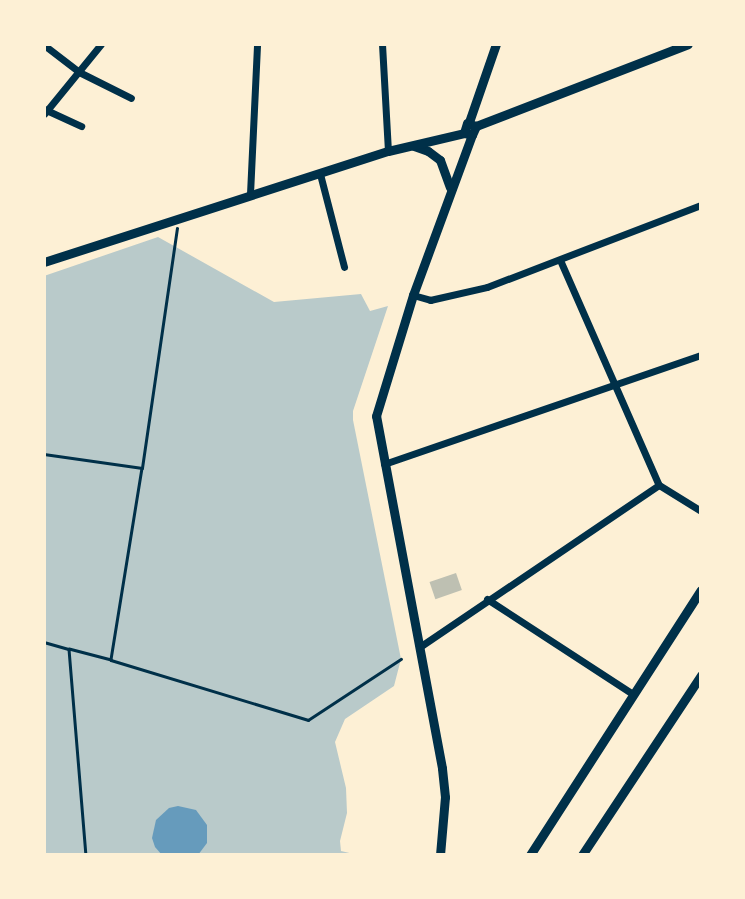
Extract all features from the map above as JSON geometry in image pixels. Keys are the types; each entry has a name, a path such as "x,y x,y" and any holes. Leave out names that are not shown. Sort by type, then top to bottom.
{"street":[{"path":"81,126 45,111 101,44"},
{"path":"250,194 257,44"},
{"path":"383,44 388,151"},
{"path":"440,855 444,783 376,411 496,44"},
{"path":"44,262 250,194 469,129 688,44"},
{"path":"44,45 79,72 131,98"},
{"path":"411,145 428,151 440,160 450,189"},
{"path":"320,174 344,267"},
{"path":"413,295 430,300 449,298 560,260 701,205"},
{"path":"560,260 659,485 701,511"},
{"path":"384,464 701,355"},
{"path":"421,646 659,485"},
{"path":"530,855 701,590"},
{"path":"487,599 633,694"},
{"path":"582,855 701,675"}],"path":[{"path":"111,660 178,218"},
{"path":"44,454 142,468"},
{"path":"44,642 308,720 401,659"},
{"path":"69,649 86,855"}],"shaded area":[{"path":"158,237 274,302 361,294 370,311 388,306 353,411 353,420 401,659 394,686 345,719 335,742 346,788 347,813 340,841 341,851 358,855 44,855 44,276"}],"water":[{"path":"178,806 196,810 207,825 207,843 198,855 162,855 155,847 152,838 156,820 169,808"}],"building":[{"path":"456,573 462,590 435,599 430,582"}]}
